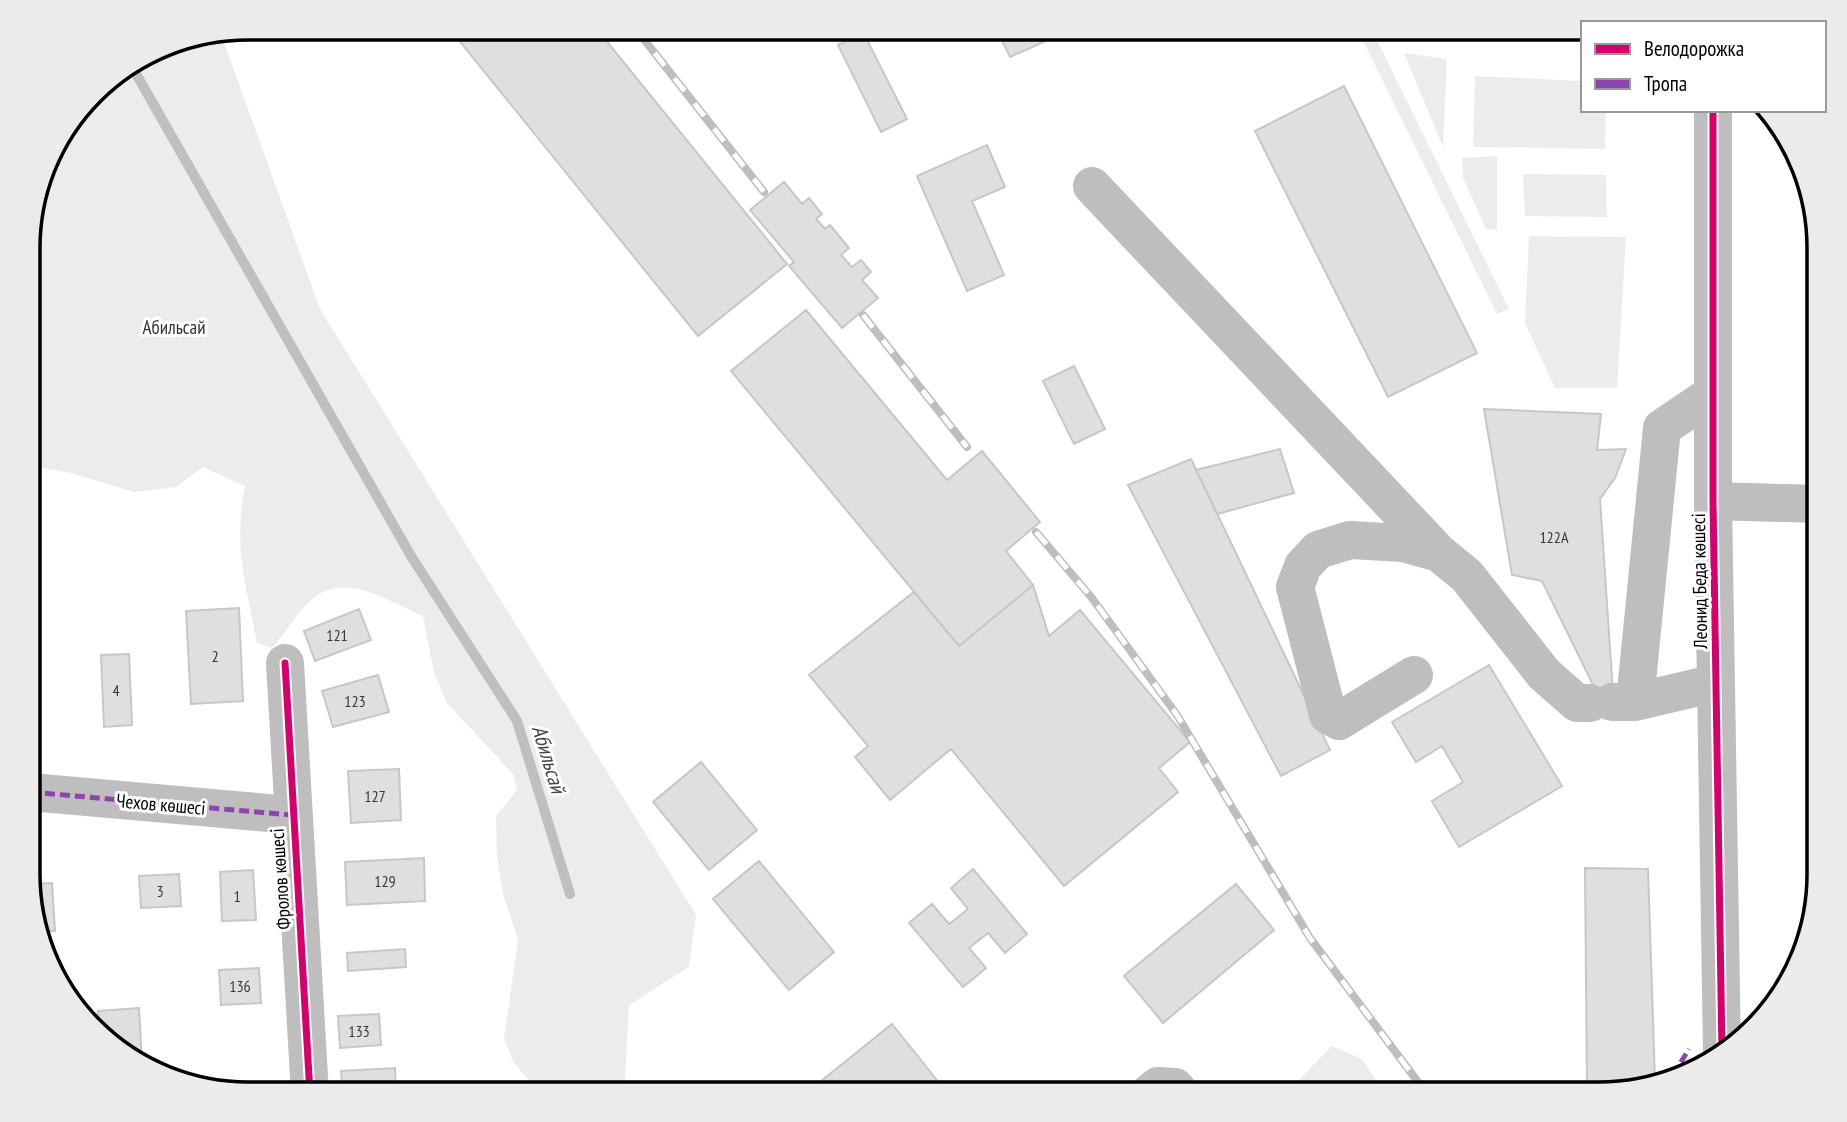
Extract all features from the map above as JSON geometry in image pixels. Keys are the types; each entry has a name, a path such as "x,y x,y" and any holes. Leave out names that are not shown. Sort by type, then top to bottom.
{"street":[{"name":"Леонид Беда көшесі","path":"1713,112 1713,501 1722,1041"},
{"path":"1091,187 1439,554 1467,576 1544,674 1577,703 1612,702 1716,683"},
{"path":"1612,702 1662,428 1706,399 1713,399"},
{"path":"1713,501 1806,504"},
{"path":"1414,675 1339,721 1328,715 1295,587 1303,566 1318,550 1350,540 1403,543 1439,554"},
{"name":"Фролов көшесі","path":"285,663 309,1082"},
{"name":"Чехов көшесі","path":"40,793 292,816"}],"green space":[{"path":"1363,40 1377,40 1509,309 1497,314"},
{"name":"Абильсай","path":"224,42 320,309 696,915 689,967 629,1005 625,1082 530,1082 514,1063 504,1039 518,940 504,897 497,858 496,816 517,790 513,774 446,702 434,672 423,616 367,591 338,588 324,591 311,600 272,648 257,643 242,565 240,528 245,486 203,467 176,487 134,492 71,473 40,467 40,249 44,208 51,182 75,133 92,111 122,83 169,56"},
{"path":"1404,53 1447,59 1443,147"},
{"path":"1475,76 1581,81 1581,112 1606,112 1605,149 1473,147"},
{"path":"1497,156 1497,230 1486,229 1463,178 1462,158"},
{"path":"1523,174 1606,175 1607,217 1525,216"},
{"path":"1529,236 1626,237 1617,388 1555,388 1525,323"},
{"path":"1332,1046 1362,1059 1377,1081 1298,1081"}],"building":[{"path":"459,40 606,40 787,264 698,336"},
{"path":"848,40 867,40 907,119 881,132 838,45"},
{"path":"1002,40 1048,40 1010,57"},
{"path":"1344,86 1477,353 1388,397 1255,131"},
{"path":"987,145 1005,187 972,201 1004,275 967,291 917,176"},
{"path":"784,182 802,204 809,198 822,214 816,219 825,229 830,225 849,248 841,255 852,267 861,260 871,272 862,280 878,298 842,328 789,266 794,262 750,210"},
{"path":"806,310 947,480 982,451 1040,522 1006,551 1033,585 959,646 731,371"},
{"path":"1074,366 1105,429 1074,444 1043,381"},
{"path":"1484,409 1601,414 1597,450 1626,449 1615,478 1600,499 1613,693 1599,697 1542,581 1512,575"},
{"path":"1280,449 1294,493 1217,514 1196,470"},
{"path":"1191,459 1330,750 1281,776 1128,485"},
{"path":"1033,585 1049,636 1080,610 1190,742 1159,768 1178,792 1064,886 951,749 890,800 855,757 868,746 809,675 914,592 959,646"},
{"path":"239,608 243,701 191,704 186,611"},
{"path":"359,609 371,640 315,661 304,631"},
{"path":"129,654 132,725 104,727 101,655"},
{"path":"1489,665 1562,786 1459,847 1432,801 1463,782 1442,746 1416,762 1392,722"},
{"path":"378,675 389,712 333,727 322,691"},
{"path":"701,762 757,830 709,870 653,802"},
{"path":"399,769 401,820 351,823 348,771"},
{"path":"424,858 425,901 347,905 345,862"},
{"path":"759,861 834,952 789,990 713,899"},
{"path":"1585,868 1648,869 1655,1074 1612,1081 1587,1081"},
{"path":"973,869 1027,934 1005,953 988,933 969,948 986,968 963,987 909,923 932,904 949,924 968,909 951,888"},
{"path":"253,870 256,920 222,921 220,872"},
{"path":"179,874 181,906 141,908 139,876"},
{"path":"52,883 55,931 49,931 47,927 41,884"},
{"path":"1236,884 1274,930 1163,1023 1124,976"},
{"path":"405,949 406,967 348,971 347,953"},
{"path":"259,968 261,1003 221,1005 219,970"},
{"path":"139,1008 141,1052 101,1021 98,1011"},
{"path":"379,1014 381,1045 340,1048 338,1016"},
{"path":"892,1024 938,1081 821,1082"},
{"path":"395,1068 396,1082 342,1082 341,1071"}],"waterway":[{"name":"Абильсай","path":"136,74 411,556 517,721 570,894"}],"railway":[{"path":"644,40 764,192"},
{"path":"863,315 967,447"},
{"path":"1036,532 1092,598 1177,715 1310,938 1417,1081"}],"marked path":[{"path":"40,793 291,815"},
{"path":"1679,1066 1689,1049"}],"cycle path":[{"path":"1713,112 1713,501 1722,1041"},
{"path":"285,663 309,1082"}]}
